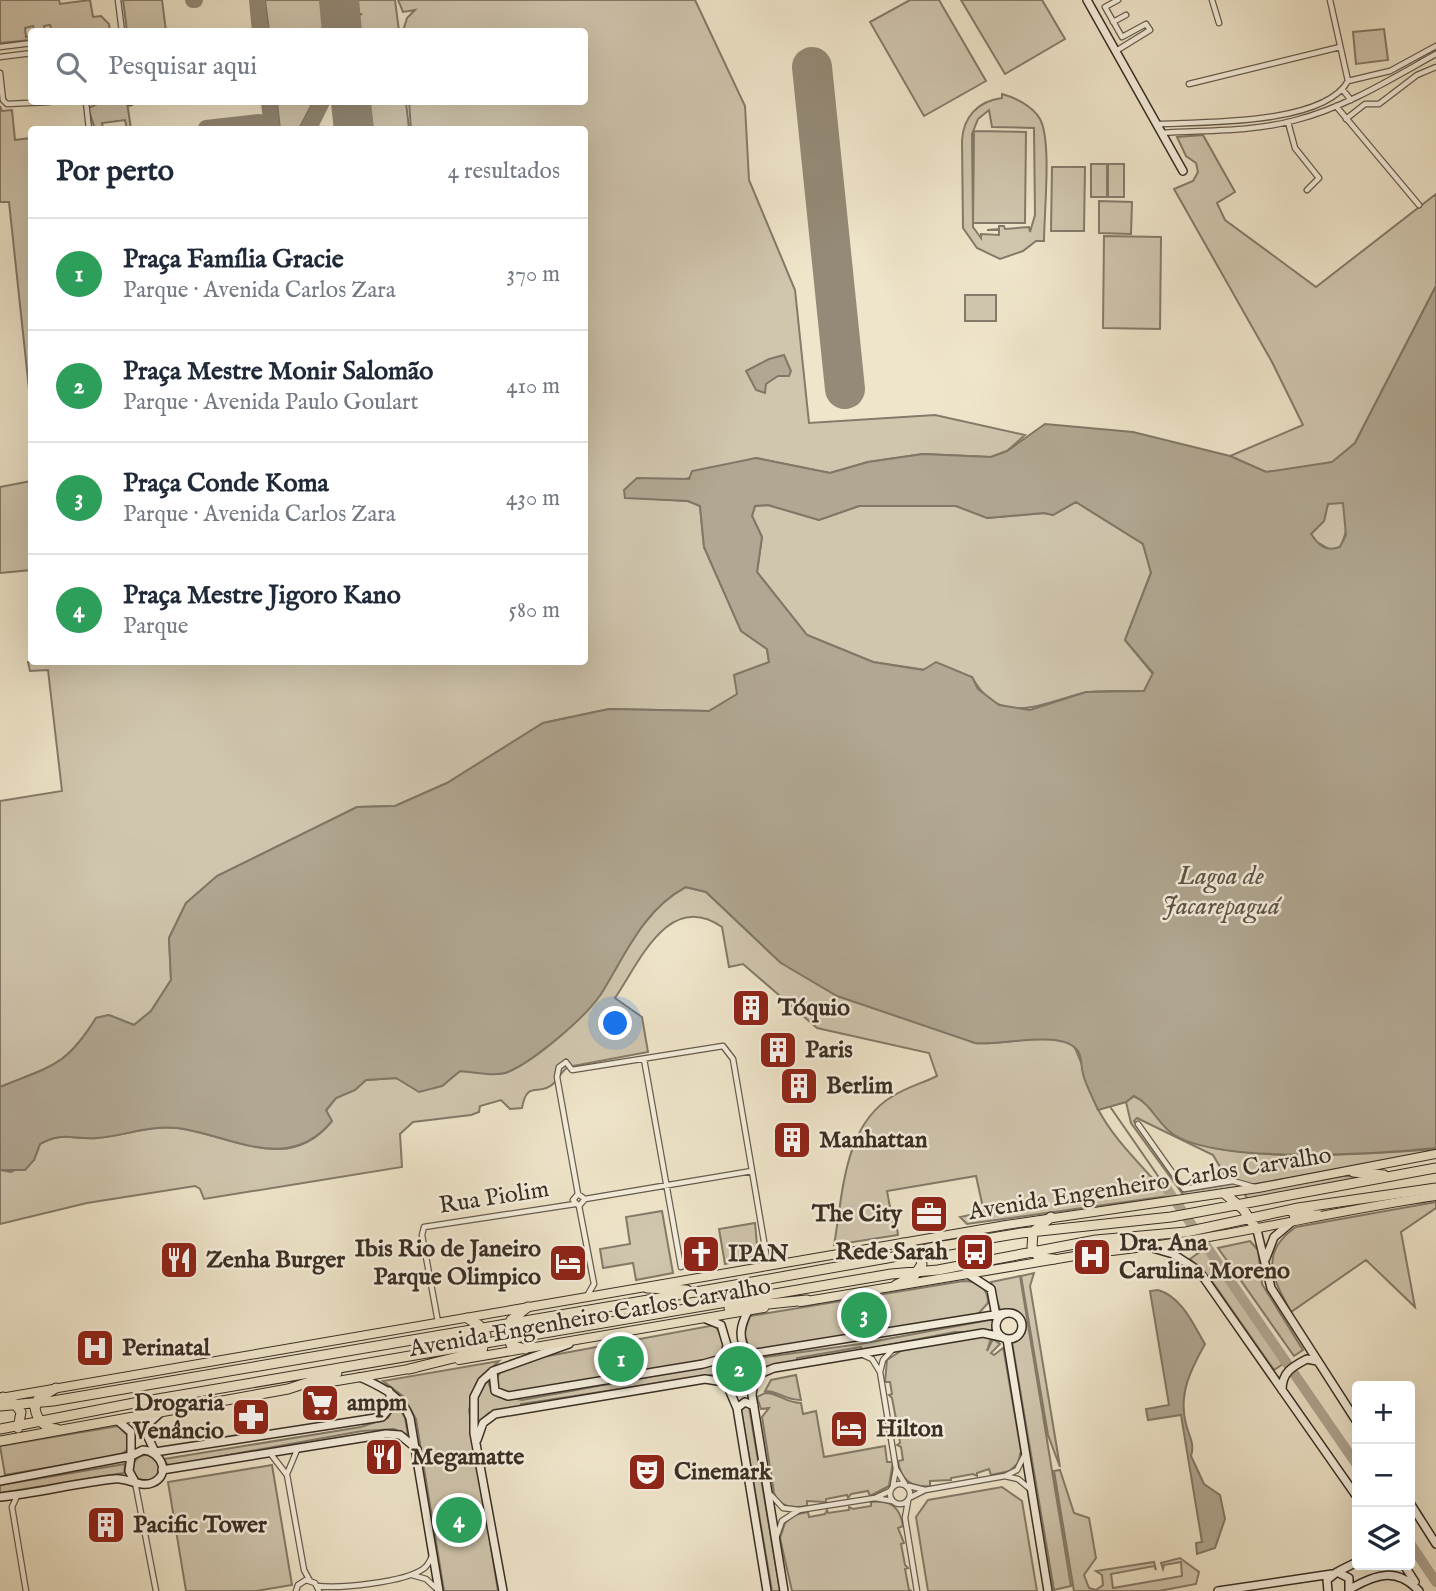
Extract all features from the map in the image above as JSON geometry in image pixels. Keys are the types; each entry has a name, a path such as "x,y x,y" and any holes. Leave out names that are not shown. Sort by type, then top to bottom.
{"highway":[{"name":"Avenida Engenheiro Carlos Carvalho","path":"1,1401 15,1404 36,1402 508,1324 1033,1232 1174,1217 1436,1168"},
{"path":"1353,1172 1396,1177"},
{"name":"Avenida Engenheiro Carlos Carvalho","path":"0,1429 487,1342 1034,1253 1096,1240 1186,1232 1362,1198 1436,1188"},
{"path":"1224,1194 1240,1205 1257,1230"},
{"path":"1268,1216 1318,1215"},
{"path":"1051,1217 1033,1232 1034,1253 1042,1259 1054,1259"},
{"path":"1092,1253 1152,1236"},
{"path":"897,1285 918,1272 922,1259 918,1251 903,1243"},
{"path":"647,1288 707,1290"},
{"path":"634,1319 807,1300"},
{"path":"525,1349 513,1346 508,1339 508,1324 528,1307"},
{"path":"409,1369 477,1354 487,1342 483,1328 467,1318"},
{"path":"288,1389 367,1363"},
{"path":"56,1388 36,1402 34,1408 39,1420 51,1429 59,1429"},
{"name":"Avenida Engenheiro Carlos Carvalho","path":"0,1438 288,1389"},
{"path":"134,1403 189,1401 202,1404"},
{"path":"0,1438 12,1433 19,1426 22,1415 15,1404"}],"main road":[{"name":"Avenida Engenheiro Carlos Carvalho","path":"1,1401 56,1388 438,1322 1051,1217 1224,1194 1353,1172 1436,1154"},
{"name":"Avenida Engenheiro Carlos Carvalho","path":"288,1389 1054,1259 1192,1242 1318,1215 1436,1196"}],"street":[{"path":"118,0 122,28"},
{"path":"1087,0 1183,171"},
{"path":"1101,0 1127,45"},
{"path":"1105,7 1118,0"},
{"path":"1212,0 1219,23"},
{"path":"1329,0 1348,81"},
{"path":"1113,22 1126,15"},
{"path":"1116,51 1149,33 1148,24 1122,37"},
{"path":"0,47 28,44"},
{"path":"1156,124 1269,118 1300,110 1342,89 1348,81 1390,71 1436,46"},
{"path":"1189,84 1340,47"},
{"path":"0,57 28,54"},
{"path":"1161,133 1288,122 1351,100 1436,54"},
{"path":"1346,118 1365,104 1379,104 1416,75 1436,67"},
{"path":"0,74 2,95 7,104 28,103"},
{"path":"1342,89 1351,100"},
{"path":"86,105 89,126"},
{"path":"1336,106 1419,205"},
{"path":"1288,122 1295,148 1319,178 1307,190"},
{"path":"585,1199 578,1194 557,1077 559,1067 566,1062 572,1070 720,1046 728,1050 733,1059 768,1266"},
{"path":"644,1059 681,1267"},
{"path":"1138,1124 1185,1190 1233,1181 1258,1188"},
{"path":"577,1205 585,1199 752,1171"},
{"path":"578,1194 573,1198 577,1205 594,1284 586,1298"},
{"name":"Rua Piolim","path":"438,1322 422,1231 426,1226 577,1205"},
{"path":"1265,1262 1274,1237 1297,1219"},
{"path":"1257,1230 1271,1288 1352,1414"},
{"path":"1148,1247 1173,1254 1199,1271 1352,1490"},
{"path":"968,1274 987,1284 993,1296 996,1331 1004,1338 1026,1452 1048,1591"},
{"path":"973,1319 989,1308 993,1296"},
{"path":"748,1311 740,1329 747,1352 754,1361 754,1406 785,1591"},
{"path":"477,1440 483,1423 495,1414 705,1379 743,1385 755,1376 774,1368 982,1334 1004,1338 1018,1335 1022,1328 1018,1317 1006,1313 996,1318 973,1319 771,1352 733,1352 725,1358 508,1396 495,1391 493,1371"},
{"path":"706,1318 723,1329 727,1345 722,1373 737,1408 767,1591"},
{"path":"503,1591 472,1420 474,1397 482,1381 493,1371 578,1341"},
{"path":"880,1372 883,1360 893,1348"},
{"path":"861,1353 872,1359 880,1372 896,1469 906,1485 909,1499 905,1518 917,1591"},
{"path":"1282,1390 1282,1377 1287,1371 1307,1359 1318,1361"},
{"path":"359,1377 389,1391 407,1411 417,1449 439,1591"},
{"path":"0,1481 131,1456 143,1450 155,1452 382,1417 392,1405 389,1391"},
{"path":"737,1408 745,1402 754,1406"},
{"path":"0,1497 112,1479 152,1483 162,1470 162,1461 148,1437 148,1425 163,1411"},
{"path":"117,1419 131,1432 129,1471 135,1482 156,1591"},
{"path":"162,1470 392,1434 408,1440 417,1449"},
{"path":"287,1475 298,1448"},
{"path":"270,1452 287,1475 304,1570 318,1589 329,1590 411,1575 424,1569 433,1554"},
{"path":"875,1498 894,1502 909,1499 925,1490 1005,1476 1017,1470 1026,1452"},
{"path":"896,1469 891,1489 894,1502 905,1518"},
{"path":"1005,1476 1018,1479 1032,1491"},
{"path":"768,1490 782,1508 799,1510 875,1498 891,1489 906,1485 925,1490"},
{"path":"19,1494 12,1507 26,1591"},
{"path":"1413,1507 1436,1544"},
{"path":"776,1538 782,1521 799,1510"},
{"path":"1218,1591 1334,1573 1352,1564"},
{"path":"296,1591 304,1570"},
{"path":"1407,1570 1420,1591"},
{"path":"1334,1573 1349,1578 1350,1590 1372,1577 1384,1576 1405,1578 1420,1591"},
{"path":"1328,1591 1327,1580 1334,1573"},
{"path":"411,1575 426,1579 439,1591"},
{"path":"300,1583 310,1581"}],"shaded area":[{"path":"0,0 59,0 60,4 90,0 93,17 101,16 110,28 33,26 25,28 28,40 0,43"},
{"path":"123,0 162,0 166,28 127,28"},
{"path":"265,0 323,0 326,28 269,28"},
{"path":"355,0 395,0 399,28 359,28 357,16 362,14 357,14"},
{"path":"398,0 695,0 745,106 749,180 795,290 809,423 935,415 1025,435 1007,451 991,457 923,454 868,462 830,473 756,458 625,497 688,501 700,506 704,547 741,630 767,649 769,662 738,694 709,711 609,709 543,723 447,783 395,806 357,807 217,876 186,903 169,938 171,980 151,1011 134,1025 109,1015 96,1018 75,1046 56,1063 0,1087 0,801 62,791 48,670 30,671 29,665 588,665 588,126 411,126 409,105 588,105 588,28 404,28 407,18 415,10 403,12"},
{"path":"910,0 939,0 986,81 924,116 870,22"},
{"path":"961,0 1042,0 1065,39 1005,74"},
{"path":"1384,29 1388,60 1356,64 1353,32"},
{"path":"1002,94 1022,102 1040,119 1046,143 1046,178 1044,241 1036,241 1023,251 1000,259 977,248 963,228 962,141 965,125 973,112 986,103 1002,98","holes":["989,110 992,127 1034,128 1035,215 1030,232 1029,227 1005,229 1004,226 999,226 999,229 987,230 999,230 999,235 981,234 981,238 973,227 972,134 978,119"]},
{"path":"95,105 127,105 131,126 126,126 125,120 94,126 88,108"},
{"path":"277,105 311,105 301,126 280,126"},
{"path":"367,105 406,105 409,126 371,126"},
{"path":"0,106 2,111 12,110 15,140 28,138 28,380 9,202 0,202"},
{"path":"974,131 1026,132 1025,223 973,223"},
{"path":"1203,135 1235,192 1217,203 1225,220 1316,287 1436,194 1436,286 1355,443 1333,462 1266,472 1230,456 1303,425 1272,362 1174,189 1193,181 1198,172 1196,163 1186,156 1177,137"},
{"path":"1091,164 1107,164 1107,197 1091,197"},
{"path":"1108,164 1124,164 1124,197 1108,197"},
{"path":"1052,167 1085,167 1084,231 1051,231"},
{"path":"1099,201 1132,202 1131,234 1099,233"},
{"path":"1104,236 1161,237 1160,329 1103,328"},
{"path":"965,295 996,295 996,321 965,321"},
{"path":"28,482 28,570 0,573 0,487"},
{"path":"1076,502 1143,544 1151,572 1125,640 1153,674 1144,691 1090,692 1037,706 1009,708 995,703 983,693 972,677 873,662 807,635 757,572 762,537 752,516 755,506 768,505 819,520 859,506 956,506 988,518 1044,513 1053,515"},
{"path":"1328,503 1344,503 1347,520 1340,547 1331,550 1317,542 1311,534 1324,521"},
{"path":"685,887 706,892 781,963 975,1043 1051,1038 1071,1043 1104,1119 1120,1142 1168,1196 967,1224 960,1217 984,1212 976,1176 887,1191 894,1229 897,1228 898,1235 834,1245 848,1163 864,1124 876,1109 893,1096 937,1076 929,1053 817,1028 743,964 729,967 722,927 703,918 686,917 671,923 658,935 615,998 642,1017 648,1052 568,1067 548,1088 530,1091 522,1108 510,1109 501,1100 480,1106 479,1112 471,1115 413,1122 400,1134 402,1167 204,1199 200,1189 195,1186 87,1203 0,1224 0,1170 11,1172 34,1160 40,1144 48,1140 68,1137 97,1138 156,1128 177,1128 258,1148 278,1149 297,1146 314,1138 331,1122 326,1111 336,1098 355,1090 366,1080 396,1078 442,1086 460,1071 506,1073 600,995 631,940 664,899"},
{"path":"1134,1096 1141,1100 1180,1138 1236,1151 1306,1155 1436,1149 1402,1159 1184,1196 1131,1123 1126,1102","holes":["1137,1118 1213,1155 1230,1184 1183,1192 1134,1121"]},
{"path":"1344,1176 1373,1177 1248,1200 1244,1193"},
{"path":"1436,1202 1436,1208 1401,1232 1415,1307 1366,1260 1291,1312 1272,1267 1277,1247 1296,1227"},
{"path":"662,1211 673,1273 636,1280 633,1263 603,1268 600,1249 630,1244 626,1217"},
{"path":"755,1223 758,1256 725,1264 719,1229"},
{"path":"1250,1241 1258,1250 1262,1284 1303,1350 1294,1356 1218,1248"},
{"path":"1204,1249 1283,1364 1274,1370 1209,1277 1190,1259"},
{"path":"1034,1273 1030,1286 1060,1467 1048,1435 1021,1276"},
{"path":"1020,1276 1071,1586 1054,1590 1012,1342 1023,1333 1026,1323 1019,1313 1000,1310 991,1282"},
{"path":"963,1281 977,1284 986,1293 988,1303 978,1314 757,1351 748,1345 744,1334 750,1316"},
{"path":"995,1319 994,1332 955,1332 862,1350 861,1347 797,1358 797,1361 762,1367 759,1364 759,1358 860,1344"},
{"path":"715,1325 723,1339 724,1349 717,1358 508,1393 500,1391 497,1385 501,1372 521,1361"},
{"path":"980,1336 991,1338 987,1351 993,1339 1000,1344 991,1353 994,1355 1003,1348 1021,1451 1018,1463 1010,1471 991,1475 989,1469 977,1473 977,1476 973,1474 951,1480 930,1481 930,1486 912,1484 904,1478 898,1461 903,1460 901,1447 897,1445 900,1443 897,1422 893,1422 896,1419 889,1395 892,1394 890,1382 885,1382 887,1360 904,1349"},
{"path":"739,1356 748,1360 752,1369 748,1378 739,1382 730,1378 726,1369 730,1360"},
{"path":"499,1361 477,1382 469,1410 498,1591 444,1591 416,1419 404,1397 383,1381"},
{"path":"718,1364 718,1374 521,1404 521,1407 489,1413 478,1423 477,1397 488,1378 495,1394 522,1400"},
{"path":"796,1375 801,1400 765,1391 771,1380"},
{"path":"765,1393 801,1403 803,1414 816,1411 824,1457 885,1446 887,1462 893,1462 889,1486 870,1496 868,1491 851,1494 848,1498 847,1495 826,1499 826,1502 807,1501 807,1506 792,1507 780,1502 774,1493 762,1417 769,1408 761,1409 757,1397"},
{"path":"397,1403 405,1418 408,1435 394,1429 362,1431 168,1466 164,1459 361,1427 388,1418"},
{"path":"745,1405 749,1407 780,1591 772,1591 741,1409"},
{"path":"118,1426 128,1436 128,1449 121,1455 5,1475 0,1446"},
{"path":"146,1455 155,1459 159,1468 155,1477 146,1481 137,1477 133,1468 137,1459"},
{"path":"125,1464 124,1473 0,1493 0,1485"},
{"path":"272,1465 292,1585 256,1591 186,1591 168,1482"},
{"path":"1060,1470 1074,1513 1089,1518 1096,1558 1084,1575 1089,1588 1096,1590 1103,1585 1102,1575 1096,1571 1154,1562 1156,1570 1154,1566 1111,1574 1113,1588 1182,1576 1181,1562 1164,1565 1163,1569 1161,1563 1180,1558 1199,1572 1196,1584 1159,1591 1074,1591 1054,1471"},
{"path":"1002,1487 1022,1501 1037,1591 928,1591 916,1517 928,1500"},
{"path":"871,1502 889,1503 897,1509 903,1526 898,1528 904,1543 901,1544 908,1568 905,1569 909,1590 912,1591 792,1591 780,1538 785,1523 794,1515 808,1512 809,1517 825,1514 827,1510 828,1513 849,1510 849,1507 853,1509 871,1506"}],"water":[{"name":"Lagoa de Jacarepaguá","path":"1436,286 1436,1148 1303,1155 1229,1151 1199,1145 1176,1136 1146,1104 1134,1096 1126,1102 1098,1110 1084,1078 1080,1055 1072,1046 1061,1041 1047,1040 975,1043 837,996 781,963 706,892 686,887 647,920 601,994 583,1015 545,1049 508,1072 491,1074 460,1071 442,1086 419,1092 396,1078 366,1080 355,1090 336,1098 326,1110 332,1121 315,1137 297,1146 278,1149 259,1147 177,1128 156,1128 97,1138 55,1138 40,1144 34,1160 25,1170 0,1170 0,1087 45,1069 66,1056 96,1018 109,1015 134,1025 151,1011 171,980 169,938 186,903 217,876 357,807 395,806 447,783 543,723 609,709 709,711 737,694 734,675 769,662 767,649 741,631 704,547 700,506 688,501 625,498 624,490 637,478 689,479 692,471 756,458 830,473 868,462 923,454 991,457 1007,451 1045,424 1133,432 1230,456 1266,472 1332,462 1355,443","holes":["1076,502 1143,544 1151,573 1125,640 1153,673 1144,691 1086,692 1030,710 999,705 978,689 972,677 936,662 923,670 873,662 807,635 757,572 762,537 752,516 755,506 768,505 819,520 859,506 956,506 987,518 1044,513 1053,515","1343,503 1346,535 1340,547 1323,547 1311,534 1324,521 1328,504"]},
{"path":"784,355 791,371 789,376 778,376 766,384 765,393 756,390 746,371 769,359"},
{"path":"1158,1290 1180,1305 1205,1344 1187,1382 1184,1413 1192,1444 1191,1456 1204,1484 1220,1495 1225,1519 1215,1548 1197,1554 1196,1543 1202,1542 1181,1415 1148,1420 1146,1409 1169,1405 1150,1291"}],"waterway":[{"path":"1111,1108 1167,1189"},
{"path":"1167,1189 1352,1458"},
{"path":"1415,1550 1436,1582"}],"taxiway":[{"path":"257,0 260,28"},
{"path":"269,105 272,126"},
{"path":"310,126 320,105"},
{"path":"224,126 259,122 268,126"}],"runway":[{"path":"339,0 342,28"},
{"path":"812,67 845,389"},
{"path":"351,105 354,126"}],"place":[{"name":"Tóquio","path":"751,1008"},
{"name":"Paris","path":"778,1050"},
{"name":"Berlim","path":"799,1086"},
{"name":"Manhattan","path":"792,1140"},
{"name":"The City","path":"929,1214"},
{"name":"Rede Sarah","path":"975,1252"},
{"name":"IPAN","path":"701,1254"},
{"name":"Dra. Ana Carulina Moreno","path":"1092,1257"},
{"name":"Zenha Burger","path":"179,1260"},
{"name":"Ibis Rio de Janeiro Parque Olimpico","path":"568,1263"},
{"name":"Praça Conde Koma","path":"864,1315"},
{"name":"Perinatal","path":"95,1348"},
{"name":"Praça Família Gracie","path":"621,1359"},
{"name":"Praça Mestre Monir Salomão","path":"739,1369"},
{"name":"ampm","path":"320,1403"},
{"name":"Drogaria Venâncio","path":"251,1417"},
{"name":"Hilton","path":"849,1429"},
{"name":"Megamatte","path":"384,1457"},
{"name":"Cinemark","path":"647,1472"},
{"name":"Praça Mestre Jigoro Kano","path":"459,1520"},
{"name":"Pacific Tower","path":"106,1525"}]}
